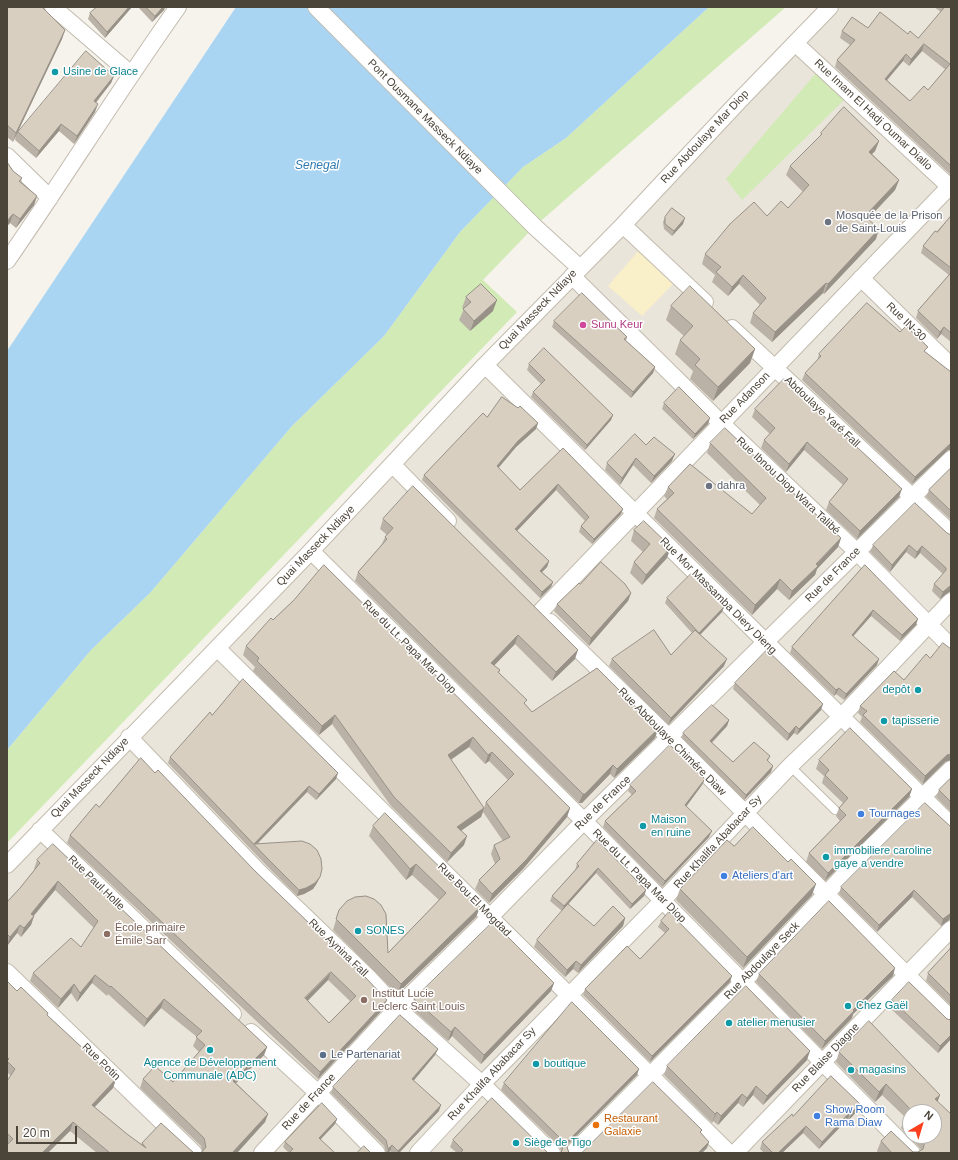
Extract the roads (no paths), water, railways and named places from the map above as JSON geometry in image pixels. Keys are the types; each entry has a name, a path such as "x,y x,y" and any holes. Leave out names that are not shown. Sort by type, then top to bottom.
{"street":[{"path":"53,7 131,74"},
{"path":"7,261 131,74 178,7"},
{"name":"Pont Ousmane Masseck Ndiaye","path":"316,7 535,227"},
{"name":"Rue Abdoulaye Mar Diop","path":"576,272 830,7"},
{"name":"Rue Imam El Hadj Oumar Diallo","path":"795,43 951,187"},
{"path":"7,156 50,198"},
{"name":"Rue Adanson","path":"540,612 861,278 951,187"},
{"name":"Abdoulaye Yaré Fall","path":"622,225 951,533"},
{"name":"Quai Masseck Ndiaye","path":"7,865 129,737 312,551 485,365 576,272 535,227"},
{"name":"Rue Ibnou Diop Wara Talibé","path":"576,272 721,423 856,551 951,647"},
{"name":"Rue IN-30","path":"861,278 951,366"},
{"name":"Rue Mor Massamba Diery Dieng","path":"485,365 951,825"},
{"name":"Rue de France","path":"262,1153 397,1008 491,916 584,821 766,643 856,551 913,498 951,459"},
{"path":"393,465 461,533"},
{"name":"Rue du Lt. Papa Mar Diop","path":"312,551 584,821 912,1153"},
{"name":"Rue Abdoulaye Chimére Diaw","path":"528,601 670,738 951,1019"},
{"name":"Rue Khalifa Ababacar Sy","path":"418,1153 482,1084 662,901 744,813 841,717 951,601"},
{"name":"Rue Bou El Mogdad","path":"217,648 491,916 729,1153"},
{"name":"Rue Aynina Fall","path":"129,737 259,872 368,977 397,1008 482,1084 552,1153"},
{"name":"Rue Abdoulaye Seck","path":"573,1153 743,982 860,858 951,769"},
{"name":"Rue Paul Holle","path":"40,830 318,1093 377,1153"},
{"name":"Rue Blaise Diagne","path":"735,1153 951,929"},
{"name":"Rue Potin","path":"7,972 194,1153"}],"lane":[{"path":"790,766 835,810"}],"water":[{"name":"Senegal","path":"236,7 709,7 566,138 523,167 460,232 384,336 292,426 150,593 91,650 7,750 7,351"}],"place":[{"name":"Usine de Glace","path":"55,72"},
{"name":"Mosquée de la Prison de Saint-Louis","path":"828,222"},
{"name":"Sunu Keur","path":"583,325"},
{"name":"dahra","path":"709,486"},
{"name":"depôt","path":"918,690"},
{"name":"tapisserie","path":"884,721"},
{"name":"Tournages","path":"861,814"},
{"name":"Maison en ruine","path":"643,826"},
{"name":"immobiliere caroline gaye a vendre","path":"826,857"},
{"name":"Ateliers d'art","path":"724,876"},
{"name":"SONES","path":"358,931"},
{"name":"École primaire Émile Sarr","path":"107,934"},
{"name":"Institut Lucie Leclerc Saint Louis","path":"364,1000"},
{"name":"Chez Gaël","path":"848,1006"},
{"name":"atelier menusier","path":"729,1023"},
{"name":"Agence de Développement Communale (ADC)","path":"210,1050"},
{"name":"Le Partenariat","path":"323,1055"},
{"name":"boutique","path":"536,1064"},
{"name":"magasins","path":"851,1070"},
{"name":"Show Room Rama Diaw","path":"817,1116"},
{"name":"Restaurant Galaxie","path":"596,1125"},
{"name":"Siège de Tigo","path":"516,1143"}]}
